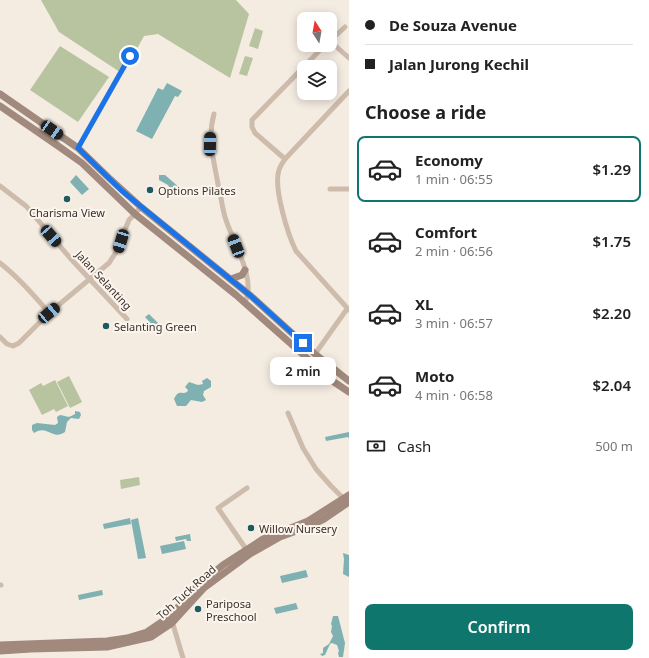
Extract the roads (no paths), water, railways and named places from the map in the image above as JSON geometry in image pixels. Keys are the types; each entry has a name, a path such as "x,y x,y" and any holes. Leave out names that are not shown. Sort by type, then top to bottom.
{"main road":[{"path":"0,94 78,148 141,207 248,293 315,354 349,381"},
{"path":"0,106 82,164 135,214 245,302 334,382 349,392"},
{"path":"158,233 158,226 165,225"},
{"path":"231,279 242,275 245,270"},
{"name":"Toh Tuck Road","path":"171,620 201,583 246,549 277,532 308,521 348,500"},
{"name":"Toh Tuck Road","path":"0,651 107,641 127,638 147,632 171,620 204,588 250,554 280,537 320,521 348,500"},
{"name":"Toh Tuck Road","path":"0,645 66,646"}],"street":[{"path":"337,34 345,27"},
{"path":"337,47 349,58"},
{"path":"284,159 255,133 252,127 252,120 318,52"},
{"path":"78,148 130,56"},
{"path":"315,354 348,309 296,251 290,240 279,193 279,170 284,159 347,97 349,91"},
{"path":"214,114 210,144 225,218 245,270 248,284 248,293 245,302"},
{"name":"Jalan Selanting","path":"0,186 26,206 70,258 91,279 127,320"},
{"path":"330,189 349,189"},
{"path":"0,338 13,346 19,343 49,313 109,263 118,249 130,220 141,207"},
{"path":"0,263 14,274 35,295 49,313"},
{"path":"288,413 303,448 316,469 331,486 348,500"},
{"path":"246,549 218,508 247,488"},
{"path":"171,620 183,658"}],"water":[{"path":"167,83 182,91 178,97 175,96 152,139 136,131 158,88 163,90"},
{"path":"76,175 89,189 82,195 70,182"},
{"path":"159,175 165,175 180,188 176,193 172,191 168,185 159,180"},
{"path":"149,314 159,324 155,328 145,317"},
{"path":"207,378 211,381 211,387 204,391 203,395 206,400 202,402 191,400 186,406 177,406 174,399 179,393 187,392 188,390 185,387 189,382 198,385 203,384 202,381"},
{"path":"75,411 80,412 81,415 79,419 71,418 67,422 65,432 61,434 57,435 43,430 34,433 32,430 32,425 37,423 55,425 58,423 57,417 60,415 67,417 70,416 75,414"},
{"path":"349,432 349,439 348,437 326,441 325,437"},
{"path":"130,518 131,524 104,529 103,524"},
{"path":"138,518 146,558 138,559 131,520"},
{"path":"190,534 191,541 187,541 186,539 176,541 175,537"},
{"path":"184,541 186,549 162,554 160,546"},
{"path":"343,553 349,555 349,577 343,574"},
{"path":"306,570 308,577 282,583 280,576"},
{"path":"102,590 103,595 79,600 78,595"},
{"path":"296,603 298,609 276,614 274,608"},
{"path":"333,616 338,616 345,643 343,657 339,657 337,645 332,643 330,644 325,655 322,656 320,654 323,653 323,648 329,644 333,636 331,632 331,624"}],"place":[{"name":"Options Pilates","path":"150,190"},
{"name":"Charisma View","path":"67,199"},
{"name":"Selanting Green","path":"106,326"},
{"name":"Willow Nursery","path":"251,528"},
{"name":"Pariposa Preschool","path":"198,609"}]}
